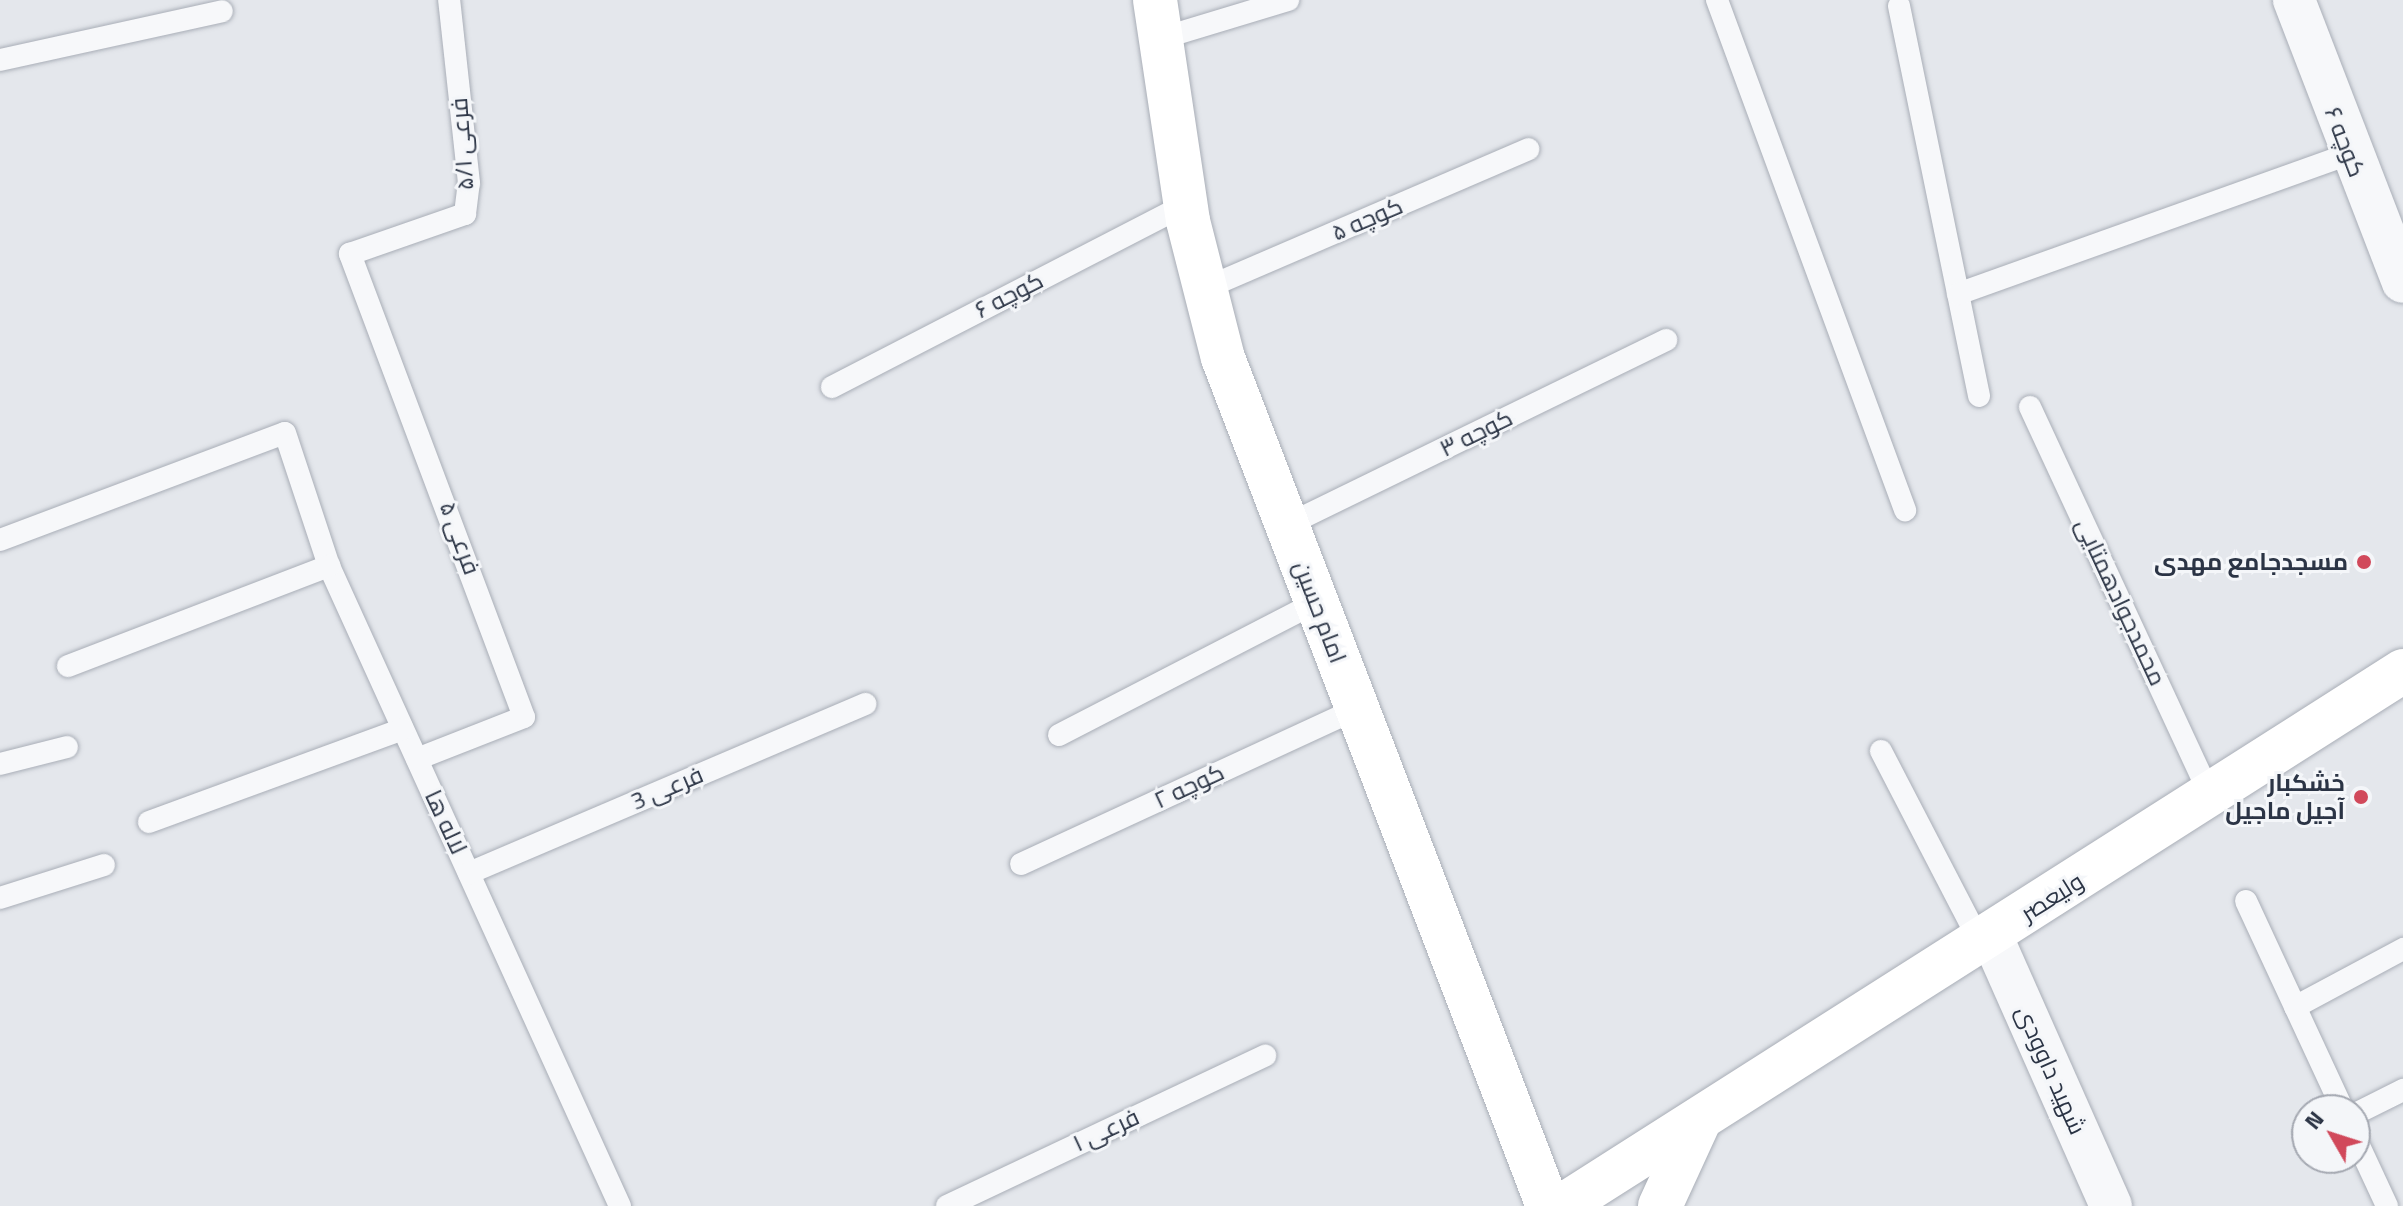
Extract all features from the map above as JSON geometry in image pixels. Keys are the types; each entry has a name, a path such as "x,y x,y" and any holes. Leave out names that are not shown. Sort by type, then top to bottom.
{"street":[{"name":"۶ کوچه","path":"2294,0 2348,154 2403,282"},
{"name":"امام حسین","path":"1157,20 1186,204 1223,358 1548,1206"},
{"name":"ولیعصر","path":"1562,1206 2211,797 2403,671"},
{"name":"شهید داوودی","path":"1986,938 2111,1206"},
{"path":"1660,1206 1700,1119"}],"lane":[{"name":"فرعی ۵/۱","path":"350,254 465,214 469,183 449,0"},
{"path":"1157,20 1288,0"},
{"path":"1717,0 1905,510"},
{"path":"1899,6 1979,396"},
{"path":"0,60 222,11"},
{"name":"کوچه ۵","path":"1206,288 1528,149"},
{"path":"1958,294 2348,154"},
{"name":"کوچه ۶","path":"832,387 1186,204"},
{"name":"فرعی ۵","path":"350,254 524,717 417,759"},
{"name":"کوچه ۳","path":"1287,525 1666,340"},
{"name":"محمدجوادهمتایی","path":"2030,407 2211,797"},
{"name":"لاله ها","path":"0,540 285,433 329,566 620,1206"},
{"path":"68,666 329,566"},
{"path":"1059,735 1317,602"},
{"name":"فرعی 3","path":"469,873 865,704"},
{"name":"کوچه ۲","path":"1021,864 1356,709"},
{"path":"149,822 403,729"},
{"path":"0,764 67,747"},
{"path":"1881,751 1986,938"},
{"path":"0,898 104,865"},
{"path":"2246,901 2336,1094"},
{"path":"2295,1007 2403,949"},
{"name":"فرعی ۱","path":"947,1206 1265,1056"},
{"path":"2371,1106 2403,1090"},
{"path":"2371,1172 2387,1206"}],"place":[{"name":"مسجدجامع مهدی","path":"2364,562"},
{"name":"خشکبار آجیل ماجیل","path":"2361,797"}]}
